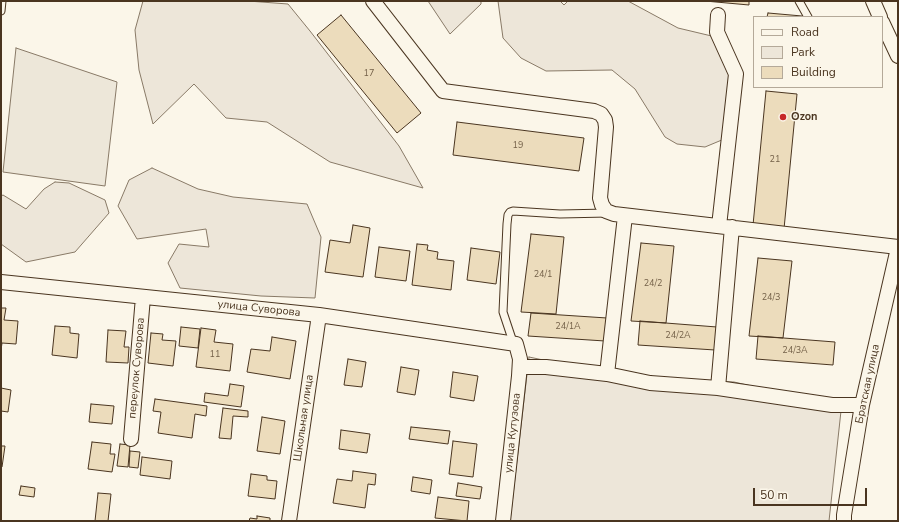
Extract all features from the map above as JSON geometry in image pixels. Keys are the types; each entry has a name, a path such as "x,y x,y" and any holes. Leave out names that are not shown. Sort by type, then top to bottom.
{"street":[{"path":"373,1 443,91 594,111 601,114 605,120 606,127 600,198 606,211 618,214 898,247"},
{"path":"872,1 880,16"},
{"path":"718,15 717,32 736,74 726,227 718,388"},
{"path":"883,24 898,56"},
{"path":"608,374 618,214"},
{"name":"Братская улица","path":"844,521 862,405 898,247"},
{"name":"улица Суворова","path":"1,282 319,315 516,344"},
{"name":"переулок Суворова","path":"131,439 143,297"},
{"name":"Школьная улица","path":"289,521 319,315"},
{"name":"улица Кутузова","path":"503,521 520,366 520,359 516,344"},
{"path":"520,366 546,367 608,374 650,383 718,388 832,405 862,405"}],"lane":[{"path":"1,11 2,1"},
{"path":"799,1 807,16"},
{"path":"516,344 512,339 503,312 507,224 508,215 510,212 618,214"}],"green space":[{"path":"143,1 248,1 288,4 399,146 423,188 330,162 267,122 226,118 194,84 153,124 139,70 135,30"},
{"path":"428,1 481,1 481,4 450,34"},
{"path":"498,1 560,1 564,5 568,1 628,1 678,28 720,38 733,75 729,137 705,147 677,144 665,137 635,89 612,70 546,71 521,58 503,38"},
{"path":"152,168 198,189 233,197 307,204 321,237 315,298 261,296 180,288 168,263 179,244 209,247 206,229 137,239 118,206 129,180"},
{"path":"55,182 69,183 105,200 109,213 75,252 26,262 1,244 1,196 3,195 26,209 44,189"},
{"path":"529,357 628,378 734,382 791,395 841,411 829,521 510,521"}],"shaded area":[{"path":"16,48 117,82 105,186 3,172"}],"building":[{"path":"705,1 749,1 749,5"},
{"path":"768,13 802,16 767,16"},
{"path":"341,15 421,113 397,133 317,35"},
{"path":"766,91 797,94 784,229 753,225"},
{"path":"457,122 584,138 579,171 453,155"},
{"path":"353,225 370,228 363,277 325,272 330,240 350,243"},
{"path":"531,234 564,237 556,314 521,312"},
{"path":"641,243 674,246 666,323 631,321"},
{"path":"417,244 428,245 427,250 438,252 437,259 454,261 451,290 412,285"},
{"path":"379,247 410,251 406,281 375,277"},
{"path":"471,248 500,252 496,284 467,280"},
{"path":"758,258 792,261 783,338 749,336"},
{"path":"1,308 6,308 4,320 18,321 16,344 2,343 1,350"},
{"path":"531,313 607,318 605,341 528,336"},
{"path":"640,321 717,327 715,350 638,345"},
{"path":"55,326 70,327 70,333 79,334 77,358 52,355"},
{"path":"181,327 200,329 198,348 179,346"},
{"path":"201,328 216,330 214,342 233,344 230,371 196,367"},
{"path":"108,330 126,331 124,347 129,347 128,363 106,362"},
{"path":"151,333 163,334 162,340 176,341 173,366 148,363"},
{"path":"758,336 835,342 833,365 756,359"},
{"path":"272,337 296,341 290,379 247,372 251,349 270,351"},
{"path":"348,359 366,362 362,387 344,385"},
{"path":"401,367 419,370 415,395 397,392"},
{"path":"453,372 478,376 474,401 450,397"},
{"path":"230,384 244,386 241,407 204,402 205,393 228,396"},
{"path":"1,388 11,390 8,412 1,411"},
{"path":"155,399 207,406 206,416 195,414 192,438 158,433 161,412 153,411"},
{"path":"91,404 114,406 112,424 89,422"},
{"path":"223,408 248,411 248,417 233,416 231,439 219,438"},
{"path":"262,417 285,421 280,454 257,451"},
{"path":"411,427 450,431 448,444 409,439"},
{"path":"341,430 370,434 367,453 339,449"},
{"path":"453,441 477,444 473,477 449,474"},
{"path":"92,442 111,444 110,454 115,454 112,472 88,469"},
{"path":"120,444 130,445 128,467 117,466"},
{"path":"1,446 5,446 2,467 1,466"},
{"path":"130,451 140,452 138,468 129,467"},
{"path":"142,457 172,461 170,479 140,475"},
{"path":"353,471 376,474 375,485 368,484 365,508 333,503 337,479 352,481"},
{"path":"251,474 267,476 267,480 277,481 275,499 248,496"},
{"path":"413,477 432,480 430,494 411,491"},
{"path":"458,483 482,487 480,499 456,496"},
{"path":"21,486 35,488 34,497 19,495"},
{"path":"98,493 111,494 108,521 95,521"},
{"path":"438,497 469,501 467,521 435,518"},
{"path":"257,516 270,518 270,521 249,521 250,518 257,519"}],"place":[{"name":"Ozon","path":"783,117"}]}
